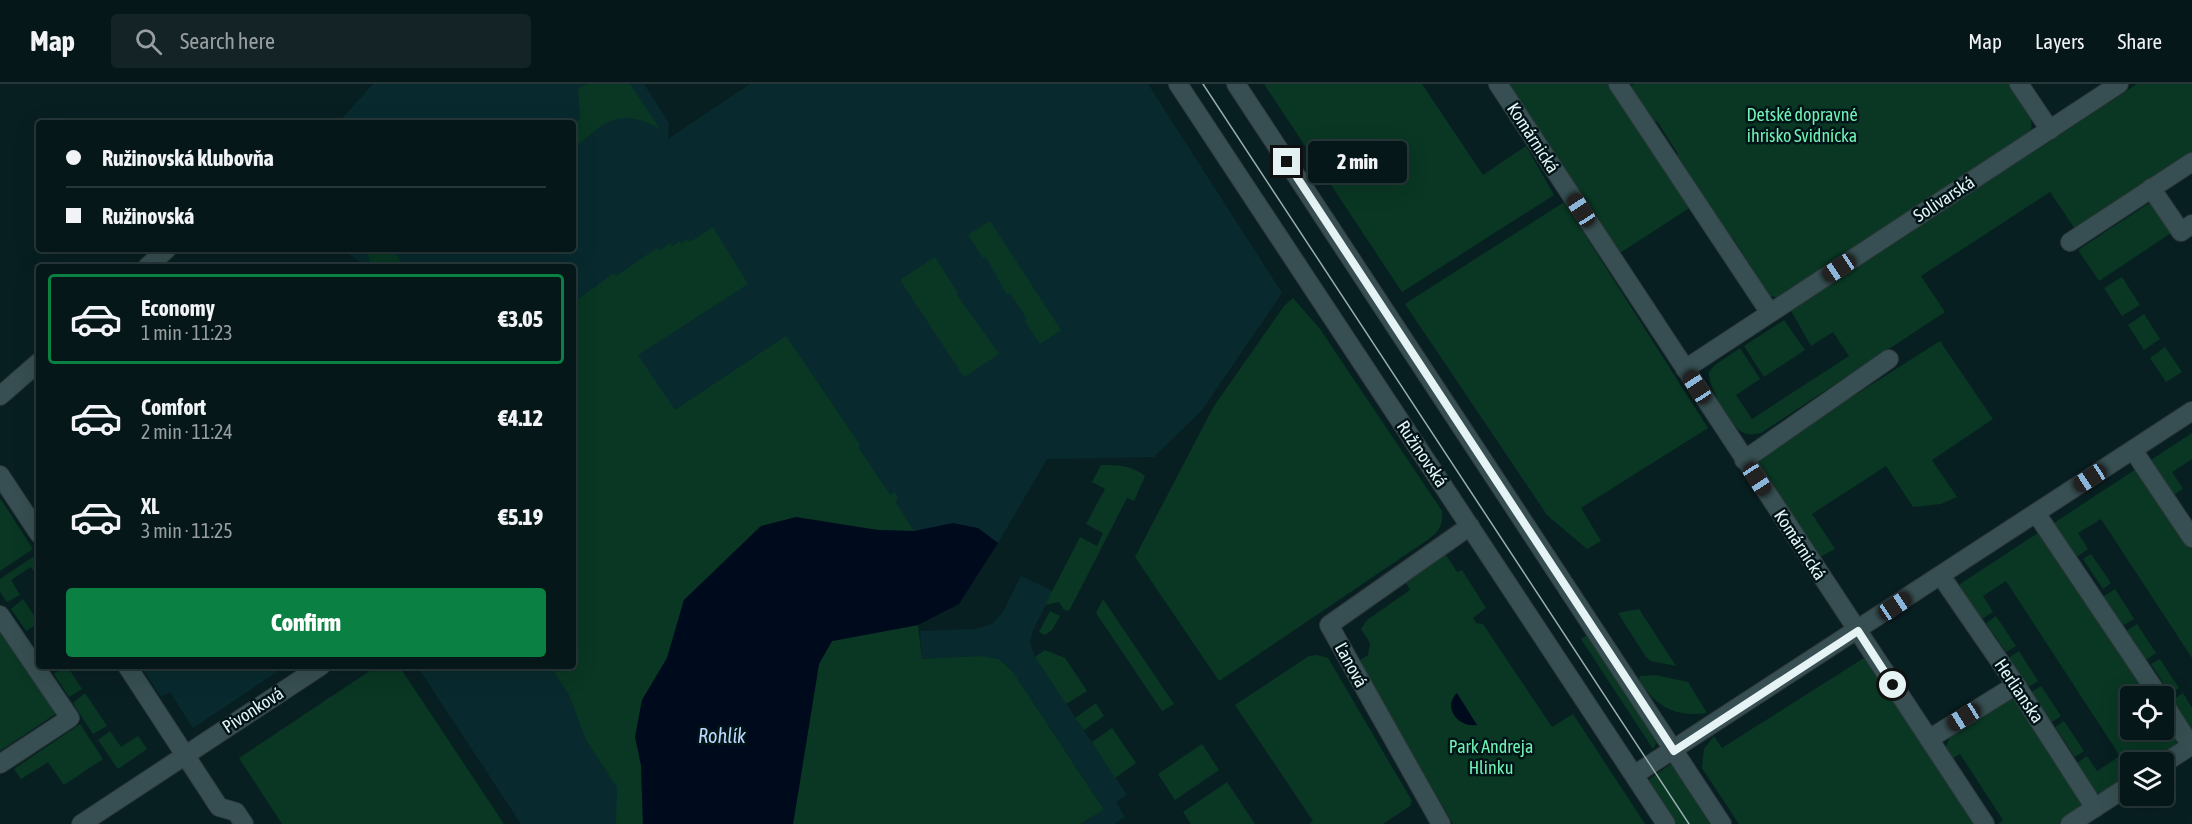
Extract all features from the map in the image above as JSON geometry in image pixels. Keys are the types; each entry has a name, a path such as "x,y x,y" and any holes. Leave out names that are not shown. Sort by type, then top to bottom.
{"street":[{"name":"Ružinovská","path":"1178,84 1666,824"},
{"path":"1236,84 1722,824"},
{"name":"Komárnická","path":"1498,84 1985,824"},
{"path":"1618,84 1770,313"},
{"path":"2019,84 2045,132"},
{"name":"Solivarská","path":"1685,369 2119,84"},
{"path":"2070,242 2191,163"},
{"path":"2151,188 2181,232 2192,224"},
{"path":"150,264 164,252"},
{"path":"1744,460 1889,359"},
{"path":"0,396 36,365"},
{"path":"1634,775 2192,411"},
{"path":"2133,450 2192,538"},
{"path":"0,475 36,529"},
{"path":"2036,513 2152,686"},
{"name":"Ľanová","path":"1441,824 1329,625 1470,526"},
{"name":"Herlianska","path":"1941,576 2016,685 2095,808"},
{"path":"0,615 36,668"},
{"path":"0,764 70,718 37,669"},
{"path":"129,669 219,807 236,812 244,824"},
{"name":"Pivonková","path":"81,824 185,753 316,669"},
{"path":"1929,739 2016,685"},
{"path":"2174,719 2191,745 2174,757"},
{"path":"2070,824 2120,792"}],"shaded area":[{"path":"373,84 644,84 669,123 668,139 750,84 1148,84 1282,293 1202,410 1154,457 1047,459 998,543 978,528 914,531 642,700 643,824 521,824 419,669 576,669 576,264 361,264 347,252 576,252 576,120 341,120"},
{"path":"1021,576 1053,591 1033,630 1030,643 1035,657 1127,795 1116,802 1125,817 1114,824 1080,824 1104,810 1013,672 999,659 981,656 922,659 920,631 975,629 992,624 1003,612"},
{"path":"143,669 282,669 193,728 170,692 161,697"}],"green space":[{"path":"587,84 630,84 660,129 633,119 613,120 603,125 576,147 576,124 580,118 578,89"},
{"path":"1264,84 1422,84 1483,175 1526,146 1554,195 1402,292"},
{"path":"1505,84 1614,84 1694,205 1617,255"},
{"name":"Detské dopravné ihrisko Svidnícka","path":"1634,84 2010,84 2029,112 2031,131 1779,297 1774,297 1761,290 1748,275 1754,271 1732,237 1726,241 1672,159 1678,154 1657,121 1649,125 1626,89"},
{"path":"2137,84 2192,84 2192,152 2075,229 2050,192 1921,276 1945,312 1761,433 1752,434 1740,431 1724,410 1711,385 1709,372 1715,365 1740,348 1760,379 1736,395 1752,419 1849,356 1833,332 1811,346 1791,311"},
{"path":"1564,202 1708,428 1581,508 1601,541 1587,549 1547,515 1405,304"},
{"path":"2151,202 2171,233 2099,281 2078,250"},
{"path":"990,221 1061,330 1040,344 1010,293 1007,295 986,257 983,258 968,235"},
{"path":"713,227 748,284 638,355 675,410 786,336 860,445 858,447 890,495 895,492 898,498 895,501 914,531 761,526 684,600 667,658 642,700 635,737 641,765 643,824 616,824 617,787 586,740 569,695 552,669 576,669 576,301 614,273 616,276 657,248 659,251 670,243 672,246 680,241 681,244 688,239 690,242"},
{"path":"370,252 394,252 403,264 370,264"},
{"path":"935,257 958,293 957,295 999,354 964,377 900,280"},
{"path":"2122,277 2140,305 2122,316 2104,288"},
{"path":"1293,298 1320,329 1442,511 1442,520 1438,530 1429,539 1219,681 1135,557 1214,406 1284,306"},
{"path":"2144,314 2160,339 2144,350 2128,325"},
{"path":"1784,320 1805,350 1764,377 1744,346"},
{"path":"1940,341 1993,419 1932,460 1957,497 1941,504 1913,507 1886,466 1812,514 1835,549 1818,558 1753,460"},
{"path":"2165,347 2182,372 2166,382 2150,358"},
{"path":"2192,433 2192,459 2172,472 2183,489 2170,497 2151,460"},
{"path":"1101,465 1130,468 1145,476 1134,501 1127,498 1069,611 1064,610 1059,602 1045,605 1080,537 1097,546 1103,533 1086,524 1105,489 1092,482"},
{"path":"2136,469 2192,547 2192,658 2101,519 2078,533 2088,549 2075,558 2054,523"},
{"path":"0,498 33,549 0,571"},
{"path":"2041,531 2147,686 2120,686 2120,740 2174,740 2174,730 2177,736 2176,745 2172,751 2120,752 2120,756 2006,581 1983,596 1993,612 1979,621 1960,588 1960,584"},
{"path":"2091,554 2111,583 2103,589 2083,559"},
{"path":"36,555 36,574 31,567 11,580 20,595 7,602 0,592 0,579"},
{"name":"Park Andreja Hlinku","path":"1446,555 1457,572 1462,570 1486,608 1473,618 1476,623 1483,624 1552,727 1573,714 1645,824 1453,824 1359,661 1368,655 1370,643 1361,629 1367,620 1410,590 1406,583"},
{"path":"2115,589 2134,619 2120,627 2101,598"},
{"path":"23,599 36,618 36,625 26,631 11,609"},
{"path":"1103,599 1174,704 1162,711 1096,613"},
{"path":"1639,609 1676,666 1651,661 1646,657 1618,613"},
{"path":"1050,611 1060,616 1052,630 1045,635 1039,632"},
{"path":"1996,616 2016,646 2006,652 1986,623"},
{"path":"2137,624 2156,653 2143,662 2123,633"},
{"path":"918,625 922,659 981,656 999,659 1013,672 1104,810 1080,824 793,824 819,663 832,641"},
{"path":"0,628 57,713 0,751"},
{"path":"1587,635 1654,738 1656,744 1653,749 1581,639"},
{"path":"1045,650 1065,658 1087,691 1066,704 1035,657"},
{"path":"2019,651 2038,681 2024,690 2005,660"},
{"path":"1317,655 1328,658 1412,801 1410,806 1383,824 1309,824 1313,821 1235,705 1309,656"},
{"path":"1867,656 1978,824 1739,824 1702,768 1704,749 1714,736 1722,748"},
{"path":"2160,659 2179,688 2174,691 2174,686 2165,686 2151,664"},
{"path":"60,669 69,669 82,689 69,697 54,674"},
{"path":"372,669 401,669 504,824 282,824 239,758"},
{"path":"1655,675 1688,682 1707,713 1676,712 1659,703 1639,680 1640,676"},
{"path":"2041,686 2061,716 2047,725 2027,695"},
{"path":"85,693 107,726 93,734 73,703"},
{"path":"2183,693 2192,708 2192,730 2174,708 2174,699"},
{"path":"2010,698 2017,699 2082,798 2080,807 2062,824 1998,824 2003,820 1960,754 1950,760 1945,749 1951,734"},
{"path":"1096,703 1104,716 1084,730 1075,718"},
{"path":"2064,721 2084,751 2075,757 2055,727"},
{"path":"80,724 103,759 64,785 48,762 21,779 14,769"},
{"path":"1112,728 1136,763 1115,778 1092,742"},
{"path":"110,731 121,747 138,736 147,749 118,769 98,740"},
{"path":"1202,744 1219,770 1175,800 1158,774"},
{"path":"2087,756 2097,771 2120,756 2120,785 2101,794 2095,792 2074,765"},
{"path":"1671,764 1710,824 1677,824 1648,780"},
{"path":"1227,782 1255,824 1191,824 1183,812"}],"water":[{"name":"Rohlík","path":"796,517 878,530 914,531 953,523 978,528 998,543 959,604 918,625 832,641 819,664 793,824 643,824 641,765 635,737 642,700 667,658 684,600 761,526"},
{"path":"1457,693 1477,725 1464,723 1454,715 1451,704"}],"tram line":[{"path":"1203,84 1689,824"}],"route":[{"path":"1287,162 1674,751 1858,631 1893,685"}]}
